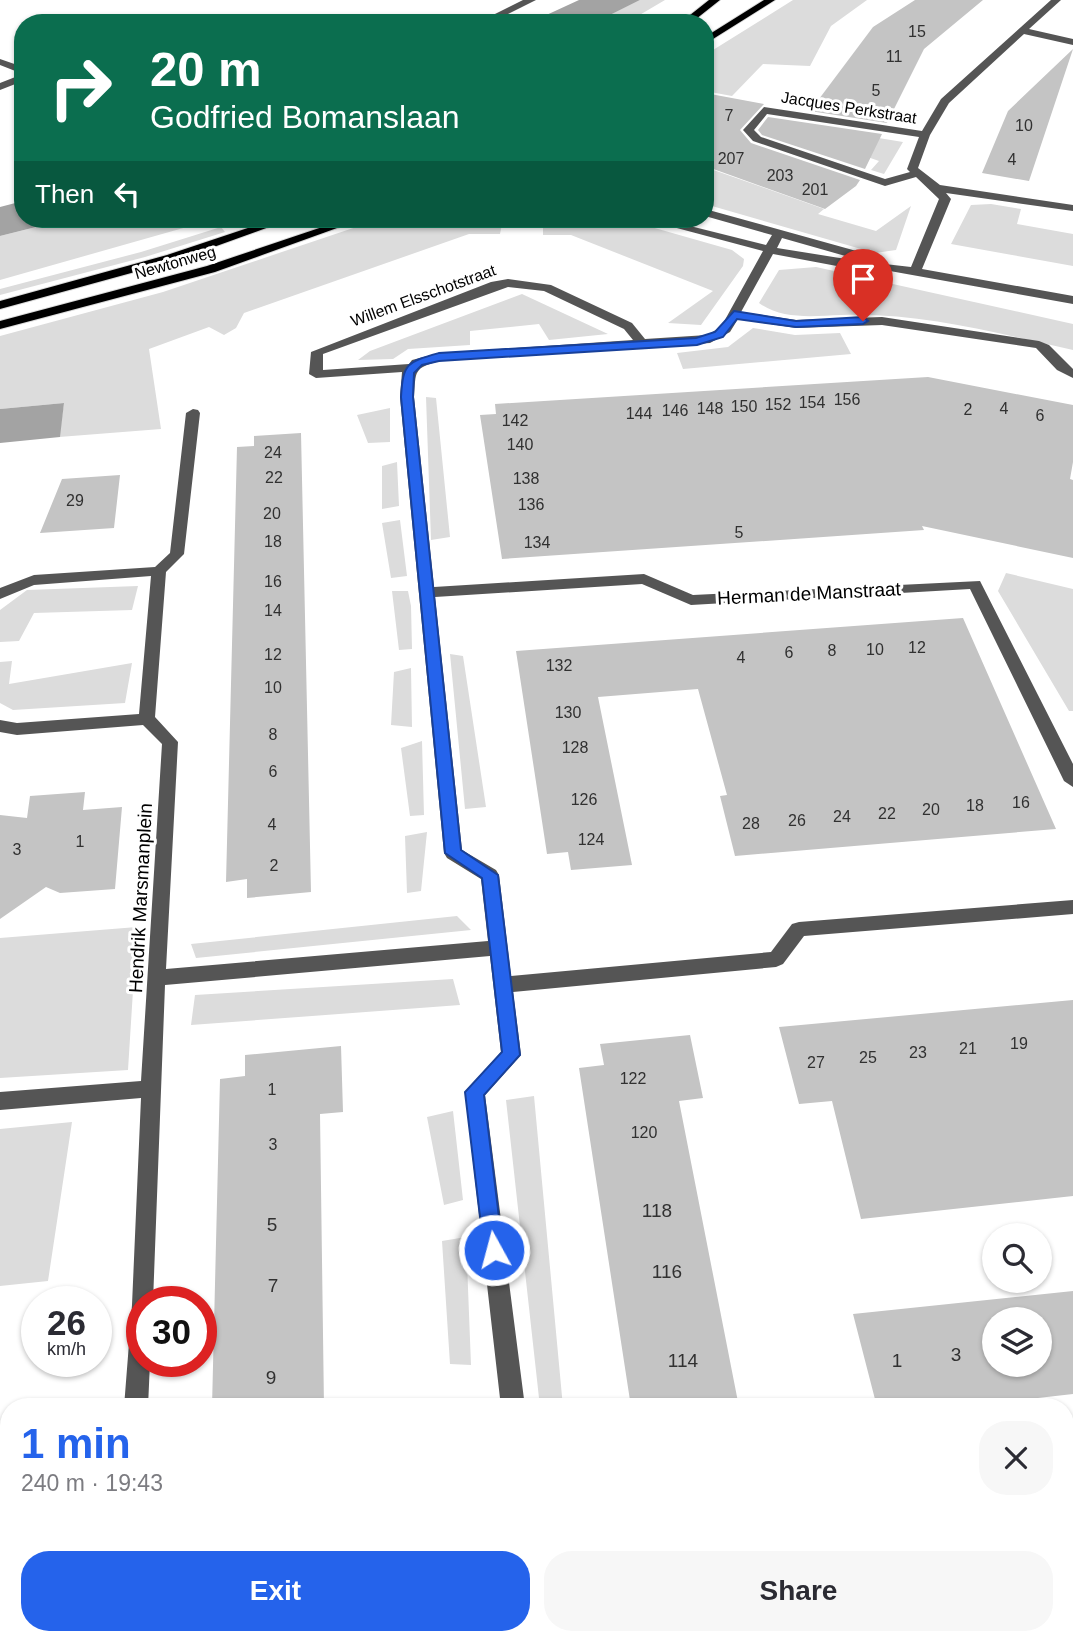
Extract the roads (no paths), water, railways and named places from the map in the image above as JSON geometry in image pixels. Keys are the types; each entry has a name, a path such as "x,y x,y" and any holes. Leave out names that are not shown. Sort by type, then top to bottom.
{"main road":[{"path":"697,14 715,0"},
{"path":"714,35 770,0"},
{"name":"Newtonweg","path":"0,304 171,258 259,228"},
{"name":"Newtonweg","path":"0,325 211,269 330,228"}],"street":[{"path":"501,14 531,0"},
{"path":"915,271 945,199 937,188 916,174 912,163 925,135 945,101 1056,0"},
{"path":"1023,31 1073,43"},
{"name":"Jacques Perkstraat","path":"916,174 885,183 757,139 748,130 764,110 925,135"},
{"path":"937,188 1073,208"},
{"path":"714,215 865,256 890,267"},
{"path":"684,228 771,250 858,266 915,271 1073,300"},
{"path":"512,1398 475,1092 511,1055 490,875 453,853 429,592 407,397 412,368 417,363 439,357 710,339 726,329 779,233"},
{"name":"Willem Elsschotstraat","path":"412,368 316,374 317,352 495,285 547,288 628,326 642,344"},
{"path":"734,315 796,324 882,321 1039,345 1046,348 1055,364 1073,374"},
{"path":"0,594 16,585 34,580 159,571 177,554 193,413"},
{"path":"0,726 18,729 148,719 159,571"},
{"name":"Herman de Manstraat","path":"429,592 644,579 691,600 975,584 1073,781"},
{"name":"Hendrik Marsmanplein","path":"143,1286 155,978 170,741 148,719"},
{"path":"503,985 776,959 799,929 1073,907"},
{"path":"155,978 498,948"},
{"path":"0,1101 151,1088"},
{"path":"137,1398 138,1377"}]}
